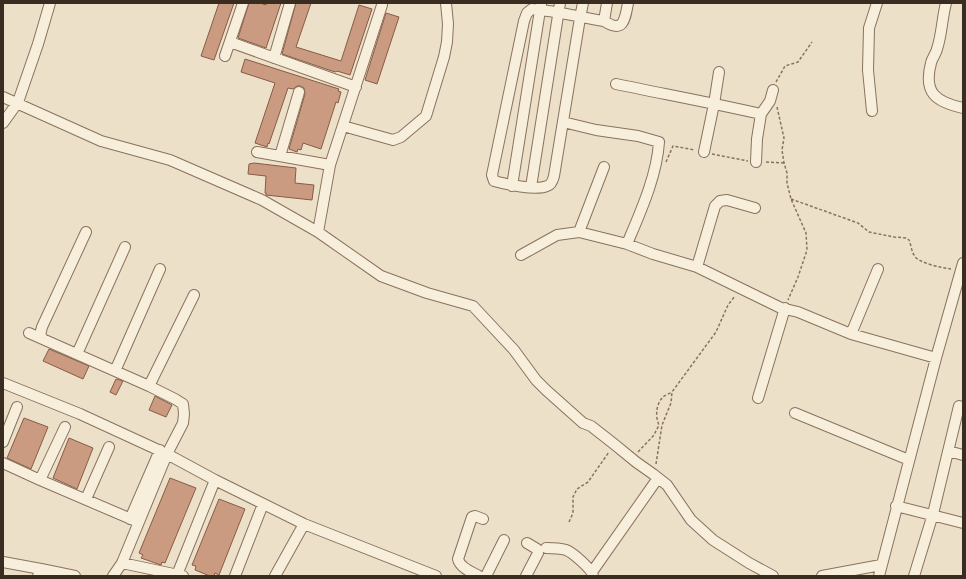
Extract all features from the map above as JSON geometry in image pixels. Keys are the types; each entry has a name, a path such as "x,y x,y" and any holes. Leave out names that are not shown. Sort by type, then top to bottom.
{"street":[{"path":"3,123 18,102 50,3"},
{"path":"225,56 243,3"},
{"path":"274,58 290,3"},
{"path":"318,232 330,165 382,3"},
{"path":"343,126 393,140 401,137 426,116 444,57 447,42 448,24 446,3"},
{"path":"583,3 580,18 554,176 552,183 547,187 531,187 512,186 494,180 492,175 524,21 527,13 540,6 559,8 580,18 604,21 609,25 615,26 623,23 625,20 628,3"},
{"path":"604,21 607,3"},
{"path":"872,111 868,70 869,28 877,3"},
{"path":"946,3 937,50 931,63 928,86 933,94 952,105 963,108"},
{"path":"512,186 540,6"},
{"path":"531,187 559,8"},
{"path":"230,42 356,87"},
{"path":"704,152 719,72"},
{"path":"616,84 761,114"},
{"path":"756,162 757,139 761,114 770,101 773,90"},
{"path":"280,156 299,92"},
{"path":"3,96 102,141 170,160 262,200 318,232 381,276 427,293 473,306 514,350 536,380 546,390 583,422 591,426 656,476 667,486 690,520 713,540 749,563 774,576"},
{"path":"563,122 596,130 638,136 658,142 656,165 642,209 627,244"},
{"path":"257,152 330,165"},
{"path":"579,232 604,167"},
{"path":"697,267 715,206 720,201 727,200 755,208"},
{"path":"43,339 40,335 42,327 86,232"},
{"path":"521,255 557,235 579,232 627,244 653,254 697,267 783,308 798,312 852,334 936,358"},
{"path":"77,354 125,247"},
{"path":"879,576 896,506 962,267"},
{"path":"115,371 160,269"},
{"path":"852,334 878,269"},
{"path":"149,386 194,295"},
{"path":"758,398 783,308"},
{"path":"29,333 149,386 183,404 183,423 164,452 134,521 122,563 113,576"},
{"path":"3,383 80,414 164,452 215,480 304,524 436,576"},
{"path":"916,575 959,406 963,407"},
{"path":"3,442 17,407"},
{"path":"795,413 909,460"},
{"path":"40,480 65,427"},
{"path":"86,499 109,447"},
{"path":"948,451 963,455"},
{"path":"3,463 134,521"},
{"path":"546,548 567,550 582,562 592,574 656,476"},
{"path":"122,563 180,575 215,480"},
{"path":"235,576 264,504"},
{"path":"896,506 963,522"},
{"path":"479,576 462,566 458,559 472,517 475,516 483,519"},
{"path":"275,576 304,524"},
{"path":"486,576 504,540"},
{"path":"526,576 538,552 537,549 527,543"},
{"path":"3,562 39,572 75,576"},
{"path":"822,576 881,565"}],"path":[{"path":"783,308 792,291 807,250 806,233 791,199 787,183 787,173 782,150 784,138 773,90 785,66 798,62 812,42"},
{"path":"656,165 664,165 673,146 756,162 784,163"},
{"path":"791,199 858,223 869,232 906,238 909,240 916,258 942,268 962,267"},
{"path":"631,458 643,448 654,435 659,425 656,418 658,404 663,396 672,392 716,332 728,305 741,288"},
{"path":"656,476 662,425 671,403 672,392"},
{"path":"569,522 573,513 573,497 577,489 588,482 614,444"}],"building":[{"path":"219,3 234,3 214,60 201,56"},
{"path":"249,3 260,3 266,5 266,3 281,3 266,48 238,38"},
{"path":"296,3 311,3 296,47 341,61 359,5 372,9 350,75 332,71 282,54"},
{"path":"386,13 399,17 377,84 365,80"},
{"path":"245,59 339,89 338,91 341,92 338,103 336,102 321,149 303,143 301,150 298,149 297,152 289,149 305,94 304,88 300,86 293,89 288,88 267,147 255,143 275,83 241,72"},
{"path":"254,163 296,168 295,183 314,185 312,200 266,195 266,176 248,174 249,164"},
{"path":"49,349 89,366 83,379 43,361"},
{"path":"116,379 123,381 116,395 110,392"},
{"path":"155,396 172,405 166,417 149,410"},
{"path":"24,418 48,427 31,469 7,458"},
{"path":"69,438 93,448 77,489 53,478"},
{"path":"170,478 196,488 165,563 162,562 161,565 141,558 143,555 139,553"},
{"path":"219,499 245,509 219,575 215,573 214,576 210,576 195,570 196,566 192,565"}]}
